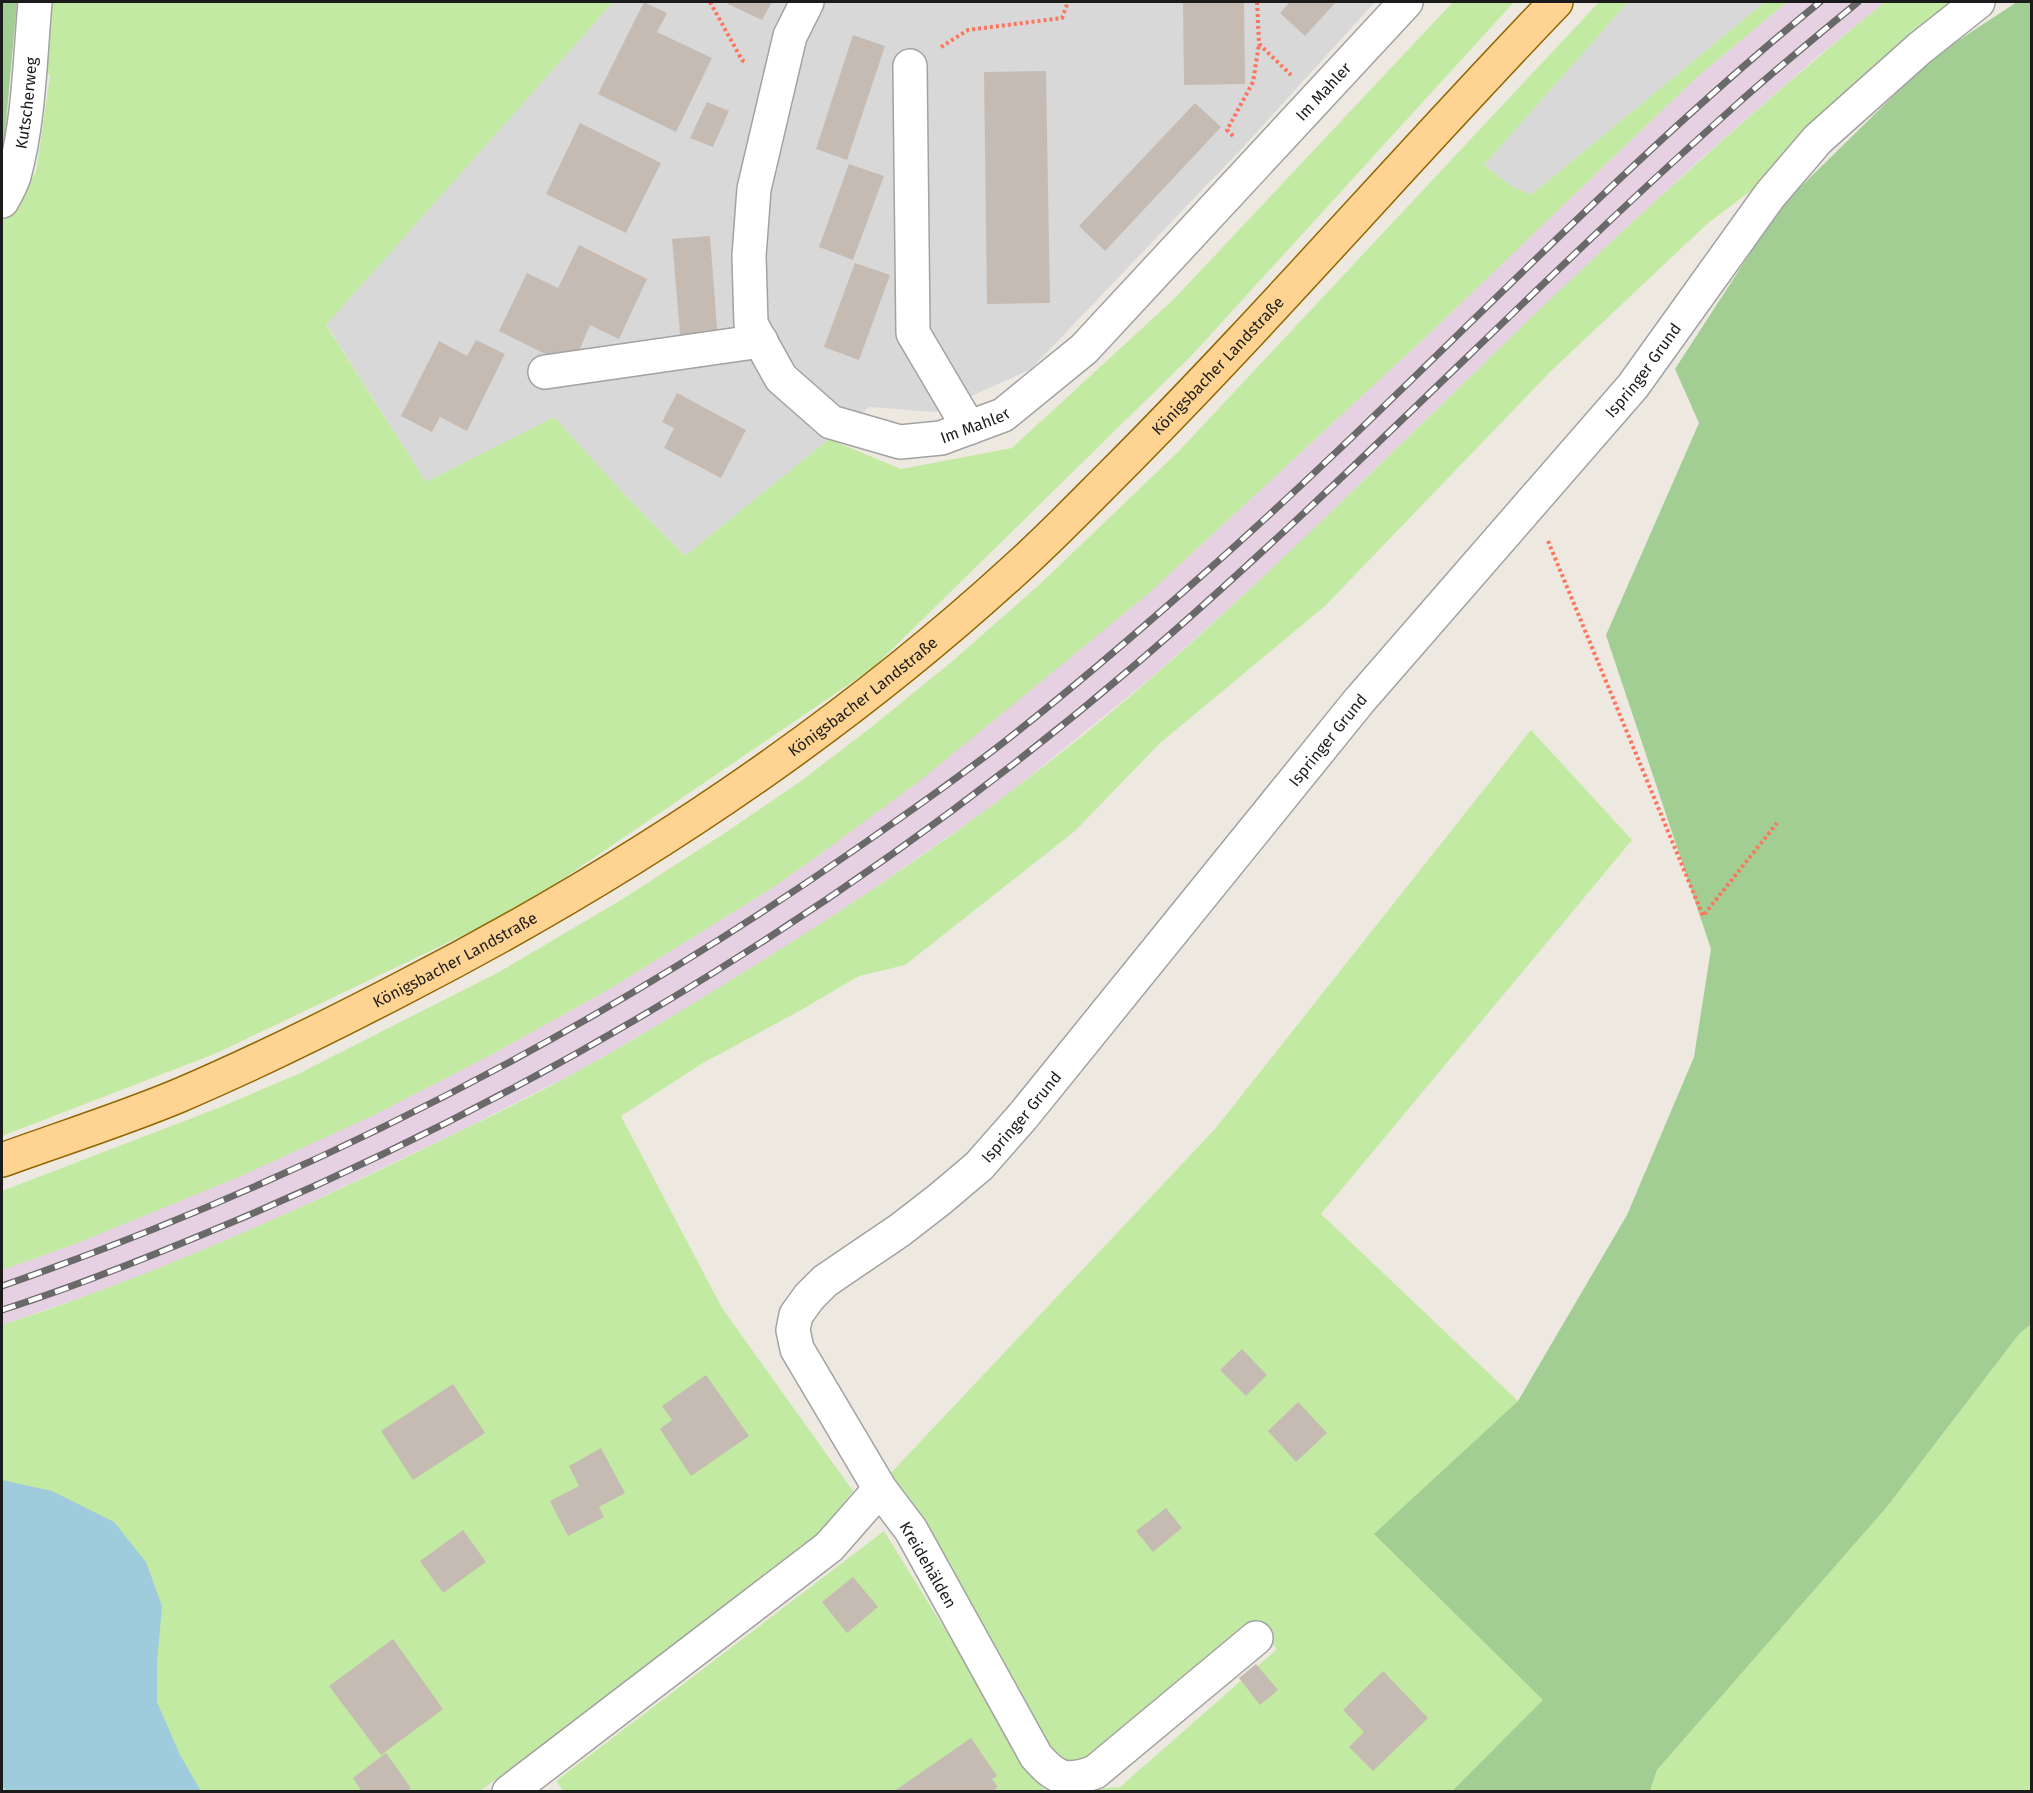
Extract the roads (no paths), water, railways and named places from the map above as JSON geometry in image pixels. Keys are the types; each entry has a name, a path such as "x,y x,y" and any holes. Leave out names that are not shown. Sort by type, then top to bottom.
{"main road":[{"name":"Königsbacher Landstraße","path":"2,1160 176,1096 340,1021 435,972 531,919 654,845 800,745 888,678 951,626 1020,565 1088,499 1244,338 1556,2"}],"street":[{"name":"Kutscherweg","path":"2,201 13,178 23,124 35,2"},
{"name":"Im Mahler","path":"807,2 790,36 754,189 749,256 751,324 781,378 831,422 900,442 941,438 1003,415 1084,350 1406,2"},
{"name":"Ispringer Grund","path":"880,1489 797,1349 793,1330 796,1315 809,1297 825,1281 900,1230 979,1166 1111,1010 1359,701 1633,386 1770,195 1818,139 1920,48 1978,2"},
{"path":"910,66 913,333 969,428"},
{"path":"545,372 760,341"},
{"path":"509,1791 830,1547 880,1489"},
{"name":"Kreidehälden","path":"880,1489 911,1530 1036,1756 1050,1772 1056,1775 1080,1778 1095,1772 1256,1638"}],"water":[{"path":"2,1480 52,1491 114,1522 146,1562 162,1606 157,1664 157,1702 180,1755 201,1791 10,1792 2,1787"}],"railway":[{"path":"2,1286 116,1244 228,1198 448,1095 659,976 762,912 922,803 980,760 1110,656 1199,578 1355,435 1660,141 1820,2"},
{"path":"2,1310 126,1266 249,1215 368,1161 485,1103 600,1040 713,973 823,902 931,826 1035,747 1136,664 1213,596 1289,527 1659,175 1765,79 1858,2"}]}
